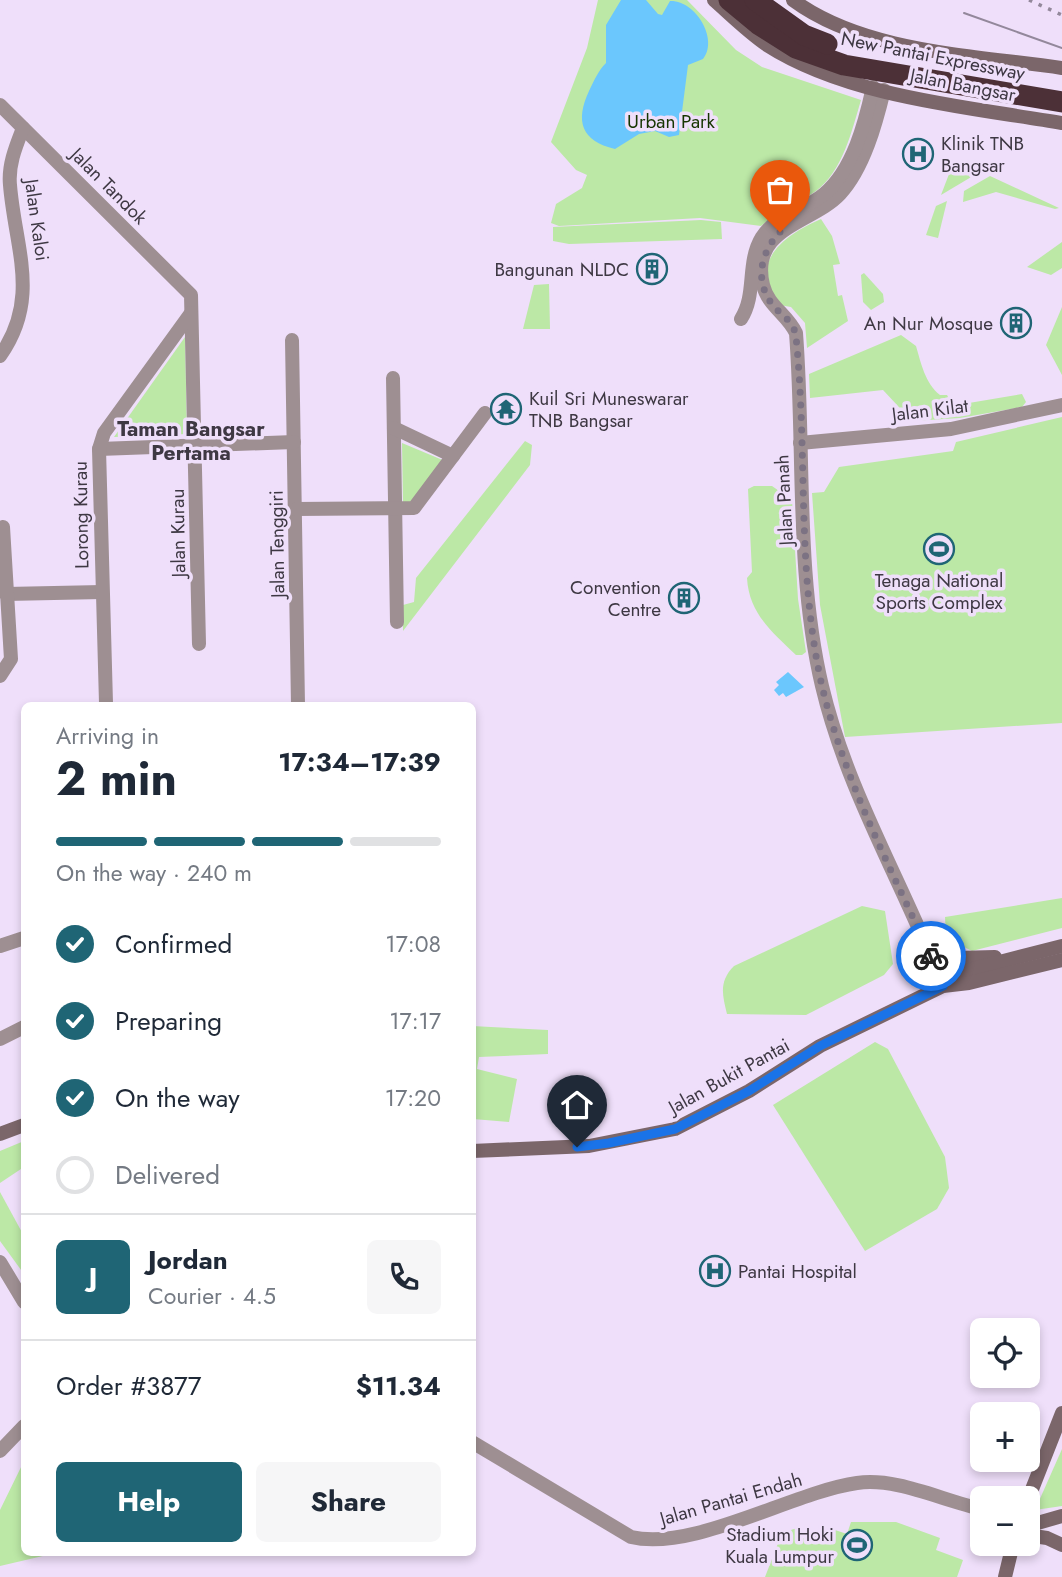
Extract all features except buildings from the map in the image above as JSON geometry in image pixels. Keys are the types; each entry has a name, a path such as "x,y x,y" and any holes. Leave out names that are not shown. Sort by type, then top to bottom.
{"highway":[{"name":"New Pantai Expressway","path":"729,0 758,24 796,48 844,65 1062,102"},
{"name":"New Pantai Expressway","path":"755,0 804,35 850,53 1062,88"}],"street":[{"name":"Jalan Bangsar","path":"714,0 774,49 811,66 878,89 1062,123"},
{"name":"Jalan Bangsar","path":"793,0 812,14 845,30 878,41 1062,68"},
{"name":"Jalan Panah","path":"741,319 751,302 754,258 770,227 827,204 848,184 864,150 878,89"},
{"name":"Jalan Tandok","path":"0,105 191,295"},
{"name":"Jalan Kaloi","path":"0,356 10,342 20,315 24,273 10,185 12,159 23,128"},
{"name":"Jalan Panah","path":"788,220 768,247 761,276 767,295 796,332 810,609 822,687 868,819 945,985"},
{"name":"Jalan Kurau","path":"191,295 199,644"},
{"name":"Lorong Kurau","path":"106,702 99,449 104,433 191,313"},
{"name":"Jalan Tenggiri","path":"292,340 298,702"},
{"path":"393,378 397,622"},
{"name":"Jalan Kilat","path":"800,443 951,429 1062,405"},
{"path":"296,509 414,508 485,413"},
{"path":"394,428 453,456"},
{"path":"99,449 294,442"},
{"path":"0,676 10,659 3,527"},
{"path":"6,594 102,592"},
{"path":"922,936 956,958 1031,954"},
{"path":"0,946 21,939"},
{"name":"Jalan Bukit Pantai","path":"476,1151 589,1146 675,1129 749,1091 820,1046 945,985 961,972 1062,946"},
{"name":"Jalan Bukit Pantai","path":"945,985 969,983 1062,960"},
{"path":"0,1039 21,1028"},
{"path":"0,1135 21,1126"},
{"path":"0,1262 21,1297"},
{"path":"1033,1486 1062,1413"},
{"path":"0,1451 21,1429"},
{"name":"Jalan Pantai Endah","path":"476,1445 631,1537 647,1541 661,1541 712,1527 858,1483 891,1485 970,1506"},
{"path":"1040,1522 1062,1516"},
{"path":"1040,1537 1062,1545"},
{"path":"1005,1577 1009,1556"}],"green space":[{"name":"Urban Park","path":"598,0 687,0 736,50 762,67 861,100 845,149 833,173 816,191 761,226 700,218 559,226 551,223 556,204 582,188 587,175 576,170 551,142 587,48"},
{"path":"954,161 983,170 941,195"},
{"path":"990,176 1059,208 996,192 963,202 964,191"},
{"path":"947,201 938,238 926,235 936,206"},
{"path":"821,219 832,236 840,264 833,265 838,296 842,295 848,321 807,348 805,323 791,307 779,305 766,276 774,252 783,242"},
{"path":"701,220 721,222 722,239 569,244 553,241 553,227"},
{"path":"1062,242 1062,268 1051,275 1027,267"},
{"path":"864,273 883,294 884,302 871,310 863,302 861,275"},
{"path":"549,284 550,329 523,329 534,285"},
{"path":"1062,307 1062,375 1046,345"},
{"path":"901,335 916,346 931,385 940,395 947,395 951,402 957,405 1022,394 1026,402 1022,407 960,418 912,421 883,390 810,398 809,374"},
{"path":"185,337 187,434 114,437"},
{"name":"Tenaga National Sports Complex","path":"1062,417 1062,723 845,737 820,605 812,493 824,492 839,467 953,451 956,442"},
{"path":"525,441 532,445 530,465 403,631 403,605 414,602 416,578"},
{"path":"402,443 445,461 409,504 403,503"},
{"path":"754,486 772,486 792,500 798,599 806,652 802,655 796,655 770,629 752,601 747,578 752,572 748,489"},
{"path":"1062,898 1062,928 972,951 946,938 945,917"},
{"path":"862,906 885,911 893,964 884,975 806,1015 727,1014 723,988 726,977 734,966"},
{"path":"476,1026 548,1030 548,1054 479,1057 477,1069 517,1079 509,1122 476,1119"},
{"path":"875,1042 888,1049 945,1157 949,1188 937,1209 865,1251 773,1105"},
{"path":"21,1142 21,1169 0,1183 0,1151"},
{"path":"0,1192 21,1230 21,1270 0,1241"},
{"path":"1062,1449 1062,1506 1040,1509 1040,1499"},
{"path":"21,1467 21,1556 43,1556 0,1566 0,1510"},
{"name":"Stadium Hoki Kuala Lumpur","path":"851,1522 896,1522 940,1538 936,1550 963,1560 957,1577 765,1577 782,1533 797,1528 828,1540 832,1529 847,1534"}],"water":[{"path":"621,0 646,0 662,15 670,1 680,2 702,22 708,42 703,59 688,65 679,135 669,137 655,131 639,134 615,149 595,141 588,135 584,128 582,112 589,91 606,63 606,25"},
{"path":"788,672 804,687 786,697 783,693 779,696 774,690 779,685 776,682"}],"tram line":[{"path":"964,13 1062,48"}],"railway":[{"path":"1029,0 1062,15"}],"way so far":[{"path":"780,232 764,256 761,276 772,304 787,317 796,332 808,587 822,687 836,733 874,834 931,956"}],"place":[{"name":"Klinik TNB Bangsar","path":"918,154"},
{"name":"Bangunan NLDC","path":"652,269"},
{"name":"An Nur Mosque","path":"1016,323"},
{"name":"Kuil Sri Muneswarar TNB Bangsar","path":"506,409"},
{"name":"Tenaga National Sports Complex","path":"939,549"},
{"name":"Convention Centre","path":"684,598"},
{"name":"Pantai Hospital","path":"715,1271"},
{"name":"Stadium Hoki Kuala Lumpur","path":"857,1545"}],"district":[{"name":"Taman Bangsar Pertama","path":"191,441"}],"route":[{"path":"577,1147 675,1129 749,1091 820,1046 943,986 931,956"}]}
